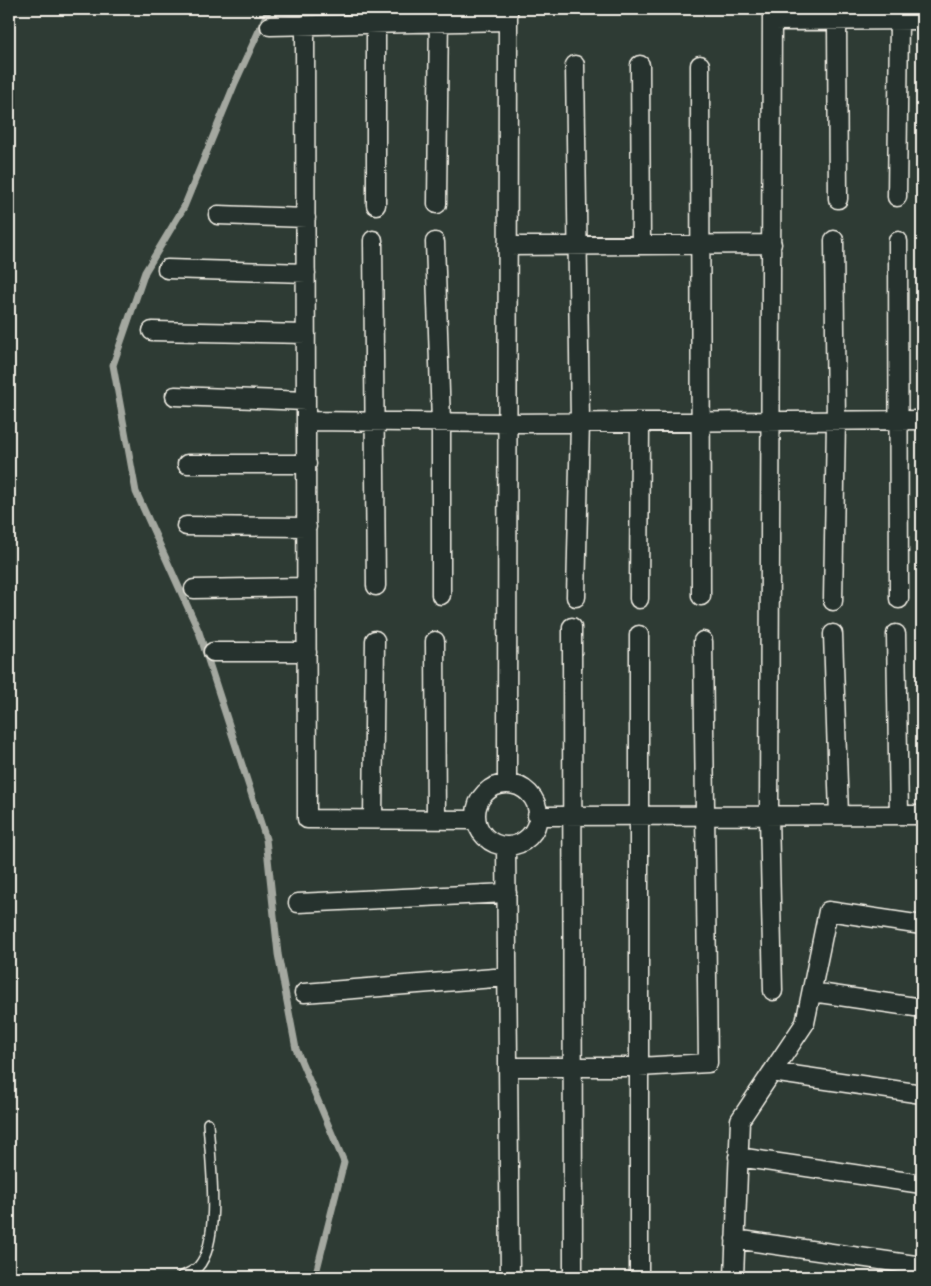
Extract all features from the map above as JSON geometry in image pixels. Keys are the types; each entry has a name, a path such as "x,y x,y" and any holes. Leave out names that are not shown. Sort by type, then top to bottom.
{"street":[{"path":"270,26 306,25 376,16 508,15 507,784"},
{"path":"773,991 769,816 772,421 772,15 837,20 922,20"},
{"path":"376,16 376,204"},
{"path":"437,204 439,16"},
{"path":"837,20 838,199"},
{"path":"897,197 899,20"},
{"path":"306,25 307,819 476,820"},
{"path":"575,65 580,422 576,597"},
{"path":"640,65 641,245"},
{"path":"700,65 702,244 701,596"},
{"path":"218,215 306,218"},
{"path":"373,240 376,586"},
{"path":"834,240 836,421 834,601"},
{"path":"898,241 899,599"},
{"path":"435,242 441,422 441,595"},
{"path":"508,246 772,244"},
{"path":"167,269 306,273"},
{"path":"152,331 306,334"},
{"path":"174,396 306,401"},
{"path":"306,421 507,423 922,420"},
{"path":"639,599 640,422"},
{"path":"187,464 306,464"},
{"path":"186,526 307,527"},
{"path":"194,589 307,587"},
{"path":"572,628 574,816 571,1068 573,1277"},
{"path":"833,634 839,816"},
{"path":"896,634 899,815"},
{"path":"639,635 639,1277"},
{"path":"373,819 376,640"},
{"path":"436,641 436,820"},
{"path":"508,1067 571,1068 708,1063 703,641"},
{"path":"213,652 307,652"},
{"path":"507,784 520,787 530,794 537,806 537,816 538,821 532,834 520,843 506,846 492,842 481,832 476,820 476,807 482,795 493,787 507,784"},
{"path":"537,816 922,815"},
{"path":"506,846 510,1277"},
{"path":"298,903 507,893"},
{"path":"734,1277 740,1120 805,1024 828,911 922,925"},
{"path":"304,993 508,977"},
{"path":"812,992 922,1008"},
{"path":"772,1072 922,1094"},
{"path":"738,1157 922,1184"},
{"path":"735,1239 922,1266"}],"lane":[{"path":"181,1277 198,1267 210,1243 213,1188 208,1123"}],"waterway":[{"path":"269,9 235,83 184,207 145,272 113,365 136,492 199,632 266,839 278,954 296,1049 344,1162 315,1277"}]}
